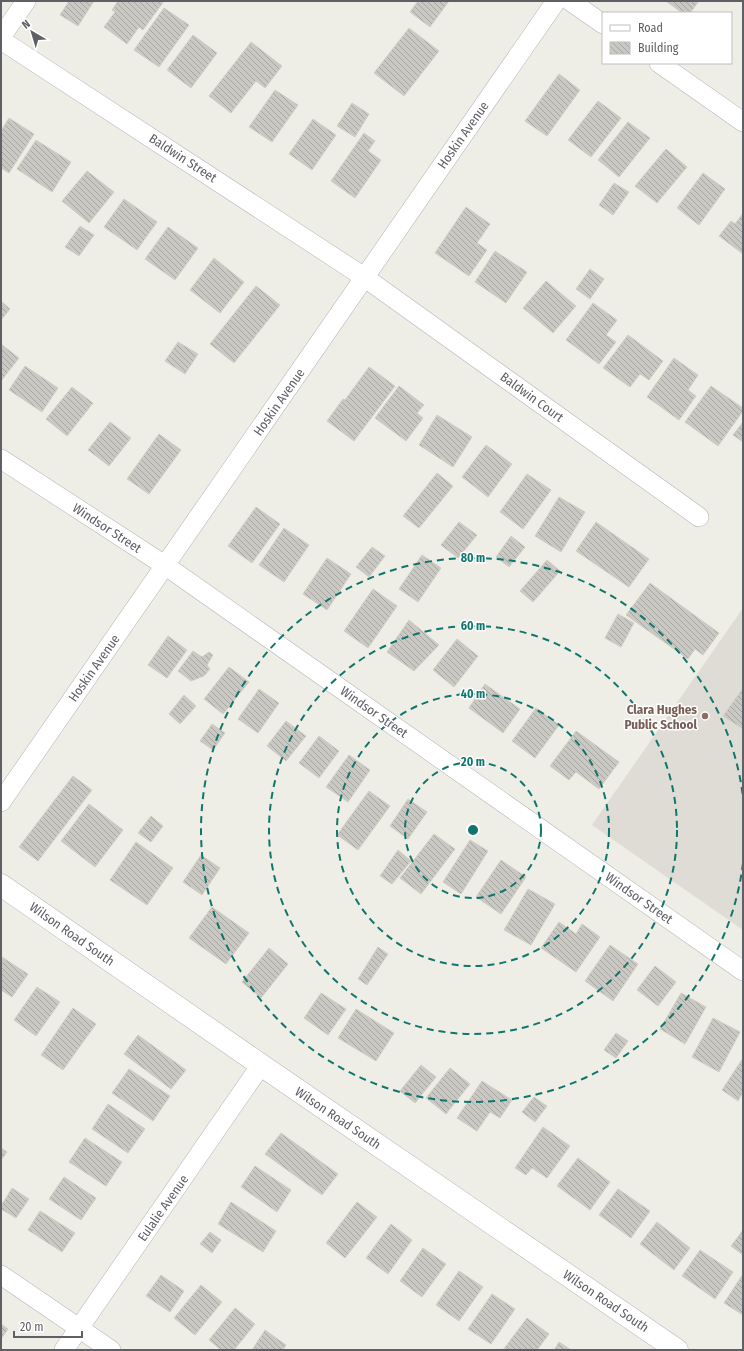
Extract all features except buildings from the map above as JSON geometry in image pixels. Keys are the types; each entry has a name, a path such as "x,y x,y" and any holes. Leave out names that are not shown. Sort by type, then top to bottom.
{"main road":[{"name":"Wilson Road South","path":"1,885 677,1350"}],"street":[{"path":"1,37 26,1"},
{"name":"Hoskin Avenue","path":"1,802 166,566 364,277 556,1"},
{"path":"570,1 602,23"},
{"name":"Baldwin Street","path":"1,40 364,277"},
{"path":"660,64 743,122"},
{"name":"Baldwin Court","path":"364,277 699,518"},
{"name":"Windsor Street","path":"1,459 166,566 743,971"},
{"name":"Eulalie Avenue","path":"64,1350 261,1065"},
{"path":"1,1275 111,1350"}],"shaded area":[{"name":"Clara Hughes Public School","path":"743,608 743,930 592,825"}],"place":[{"name":"Clara Hughes Public School","path":"705,716"}]}
